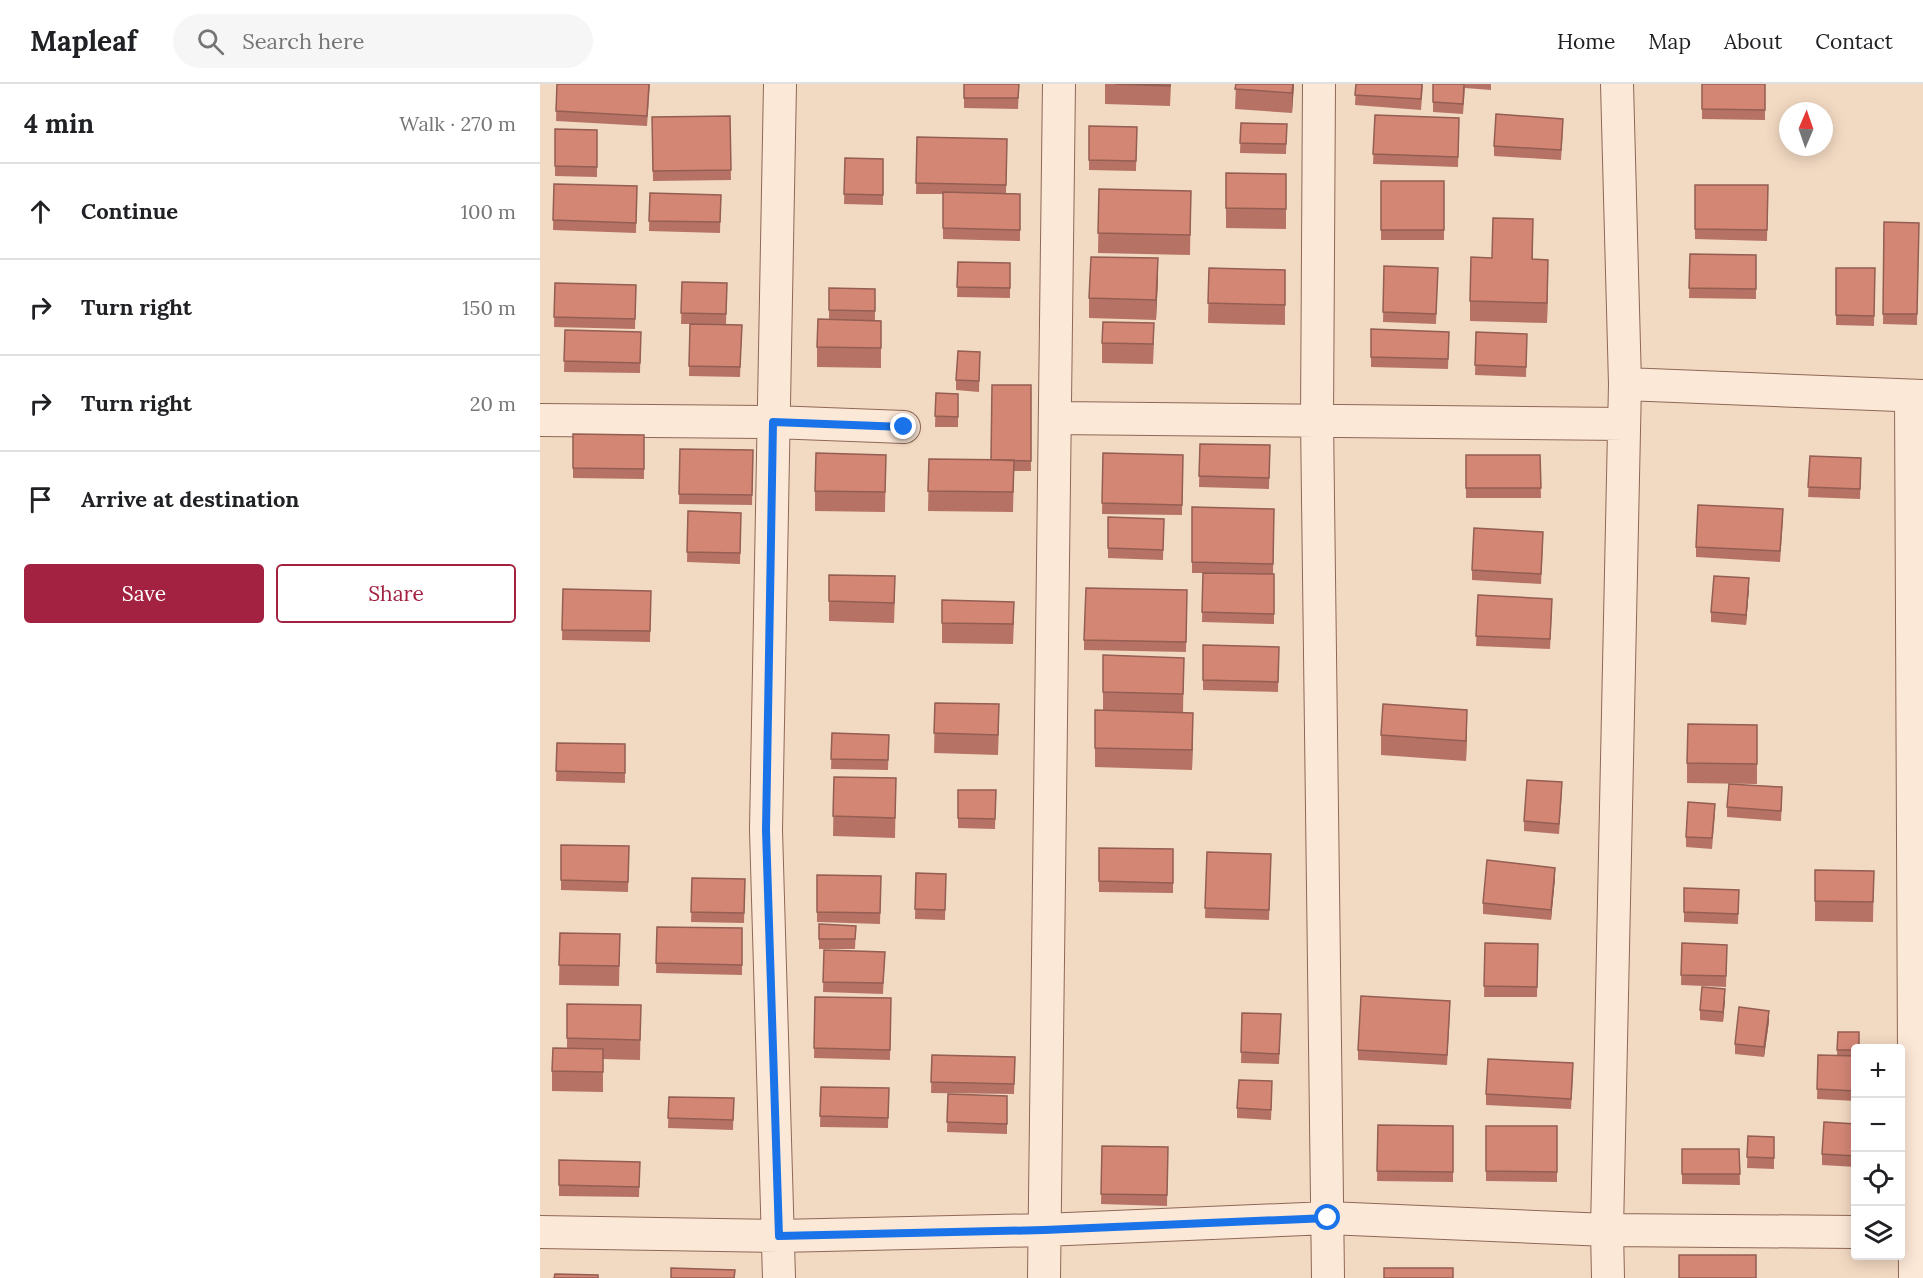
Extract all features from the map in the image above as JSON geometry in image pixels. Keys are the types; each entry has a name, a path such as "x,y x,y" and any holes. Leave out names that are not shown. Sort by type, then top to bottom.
{"street":[{"path":"779,1278 766,830 780,84"},
{"path":"1044,1278 1059,84"},
{"path":"1319,84 1317,420 1328,1278"},
{"path":"1608,1278 1607,1230 1625,384 1617,84"},
{"path":"1625,384 1917,396 1908,1233 1915,1278"},
{"path":"1056,418 1624,424"},
{"path":"540,420 773,422 904,427"},
{"path":"540,1232 779,1236 1044,1230 1328,1218 1607,1230 1851,1232"}],"building":[{"path":"557,84 649,84 647,116 556,111"},
{"path":"964,84 1019,84 1018,98 964,98"},
{"path":"1115,84 1170,84 1170,86"},
{"path":"1236,84 1293,84 1292,93 1235,89"},
{"path":"1356,84 1422,84 1421,99 1355,95"},
{"path":"1433,84 1464,84 1463,104 1433,102"},
{"path":"1702,84 1765,84 1765,110 1702,109"},
{"path":"1496,114 1563,119 1561,150 1494,146"},
{"path":"1375,115 1459,118 1458,157 1373,154"},
{"path":"730,116 731,170 653,171 652,117"},
{"path":"1241,123 1287,124 1286,144 1240,143"},
{"path":"1089,126 1137,127 1136,161 1089,160"},
{"path":"555,129 597,130 597,167 555,166"},
{"path":"917,137 1007,139 1006,185 916,183"},
{"path":"845,158 883,159 883,195 844,194"},
{"path":"1226,173 1286,174 1286,209 1226,208"},
{"path":"1381,181 1444,181 1444,230 1381,230"},
{"path":"554,184 637,186 636,223 553,220"},
{"path":"1695,185 1768,185 1767,230 1695,229"},
{"path":"1099,189 1191,191 1190,235 1098,233"},
{"path":"943,192 1020,194 1020,230 943,228"},
{"path":"650,193 721,195 720,222 649,221"},
{"path":"1493,218 1533,219 1532,259 1548,260 1547,303 1470,301 1471,257 1492,258"},
{"path":"1884,222 1919,223 1917,314 1883,314"},
{"path":"1690,254 1756,255 1756,289 1689,288"},
{"path":"1091,257 1158,258 1156,300 1089,298"},
{"path":"958,262 1010,263 1010,288 957,287"},
{"path":"1384,266 1438,268 1436,314 1383,312"},
{"path":"1209,268 1285,270 1285,305 1208,303"},
{"path":"1836,268 1875,268 1874,316 1836,315"},
{"path":"682,282 727,283 726,314 681,313"},
{"path":"555,283 636,285 635,319 554,317"},
{"path":"829,288 875,289 875,311 829,310"},
{"path":"818,319 881,321 881,348 817,347"},
{"path":"1103,322 1154,323 1153,344 1102,343"},
{"path":"690,324 742,325 740,367 689,366"},
{"path":"1371,329 1449,332 1448,359 1371,357"},
{"path":"565,330 641,332 640,363 564,361"},
{"path":"1476,332 1527,334 1526,367 1475,365"},
{"path":"958,351 980,352 979,381 956,380"},
{"path":"992,385 1031,385 1031,461 991,460"},
{"path":"936,393 958,394 958,417 935,416"},
{"path":"573,434 644,435 644,469 573,468"},
{"path":"1200,444 1270,445 1269,478 1199,476"},
{"path":"680,449 753,450 752,495 679,494"},
{"path":"816,453 886,455 885,492 815,491"},
{"path":"1103,453 1183,455 1182,505 1102,503"},
{"path":"1466,455 1540,455 1541,488 1466,488"},
{"path":"1810,456 1861,458 1860,489 1808,487"},
{"path":"929,459 1014,460 1013,492 928,491"},
{"path":"1698,505 1783,509 1780,551 1696,547"},
{"path":"1192,507 1274,509 1273,564 1192,562"},
{"path":"688,511 741,513 740,553 687,552"},
{"path":"1108,517 1164,519 1163,550 1108,548"},
{"path":"1474,528 1543,532 1541,574 1472,570"},
{"path":"1203,573 1274,574 1274,614 1202,612"},
{"path":"829,575 895,576 894,603 829,601"},
{"path":"1714,576 1749,578 1746,615 1711,612"},
{"path":"1086,588 1187,590 1186,642 1084,640"},
{"path":"563,589 651,591 650,631 562,630"},
{"path":"1478,595 1552,599 1550,639 1476,636"},
{"path":"942,600 1014,602 1013,624 942,623"},
{"path":"1203,645 1279,647 1278,682 1203,680"},
{"path":"1103,655 1184,658 1183,694 1103,692"},
{"path":"935,703 999,704 998,735 934,733"},
{"path":"1383,704 1467,710 1466,741 1381,735"},
{"path":"1095,710 1193,713 1192,750 1095,748"},
{"path":"1688,724 1757,725 1757,764 1687,763"},
{"path":"832,733 889,735 888,760 831,759"},
{"path":"557,743 625,744 625,773 556,771"},
{"path":"834,777 896,778 895,818 833,816"},
{"path":"1527,780 1562,782 1559,824 1524,821"},
{"path":"1729,784 1782,787 1781,811 1727,807"},
{"path":"958,790 996,790 995,819 958,818"},
{"path":"1688,802 1715,804 1712,838 1686,837"},
{"path":"561,845 629,846 628,882 561,880"},
{"path":"1099,848 1173,849 1173,883 1099,881"},
{"path":"1207,852 1271,854 1269,910 1205,908"},
{"path":"1487,860 1555,868 1551,910 1483,903"},
{"path":"1815,870 1874,871 1873,902 1815,901"},
{"path":"916,873 946,874 945,910 915,909"},
{"path":"817,875 881,876 880,913 817,912"},
{"path":"692,878 745,879 744,913 691,912"},
{"path":"1684,888 1739,890 1738,914 1684,912"},
{"path":"819,924 856,926 855,939 819,939"},
{"path":"657,927 742,928 742,965 656,963"},
{"path":"560,933 620,934 619,966 559,965"},
{"path":"1485,943 1538,944 1537,987 1484,986"},
{"path":"1682,943 1727,945 1726,976 1681,975"},
{"path":"824,950 885,952 883,983 823,982"},
{"path":"1702,987 1725,989 1723,1012 1700,1010"},
{"path":"1361,996 1450,1001 1447,1055 1358,1050"},
{"path":"815,997 891,998 890,1050 814,1048"},
{"path":"567,1004 641,1005 640,1040 567,1038"},
{"path":"1739,1007 1769,1011 1764,1047 1735,1044"},
{"path":"1242,1013 1281,1014 1279,1054 1241,1052"},
{"path":"1838,1032 1859,1032 1859,1044 1851,1044 1851,1050 1837,1050"},
{"path":"553,1048 603,1049 603,1072 552,1071"},
{"path":"932,1055 1015,1057 1014,1084 931,1082"},
{"path":"1818,1055 1851,1056 1851,1091 1817,1089"},
{"path":"1488,1059 1573,1063 1571,1099 1486,1094"},
{"path":"1239,1080 1272,1081 1271,1110 1237,1108"},
{"path":"821,1087 889,1088 888,1118 820,1116"},
{"path":"948,1094 1007,1096 1007,1124 947,1122"},
{"path":"669,1097 734,1098 733,1120 668,1118"},
{"path":"1824,1122 1851,1124 1851,1156 1822,1154"},
{"path":"1378,1125 1453,1126 1453,1172 1377,1171"},
{"path":"1486,1126 1557,1126 1557,1172 1486,1171"},
{"path":"1748,1136 1774,1137 1774,1158 1747,1157"},
{"path":"1102,1146 1168,1147 1167,1195 1101,1194"},
{"path":"1682,1149 1739,1149 1740,1174 1682,1174"},
{"path":"559,1160 640,1162 639,1187 559,1185"},
{"path":"1679,1255 1756,1255 1756,1278 1679,1278"},
{"path":"671,1268 735,1270 734,1278 671,1278"},
{"path":"1384,1268 1453,1268 1453,1278 1384,1278"},
{"path":"555,1274 598,1275 598,1278 554,1278"}],"route":[{"path":"904,427 773,422 766,830 779,1236 1044,1230 1328,1218"}]}
